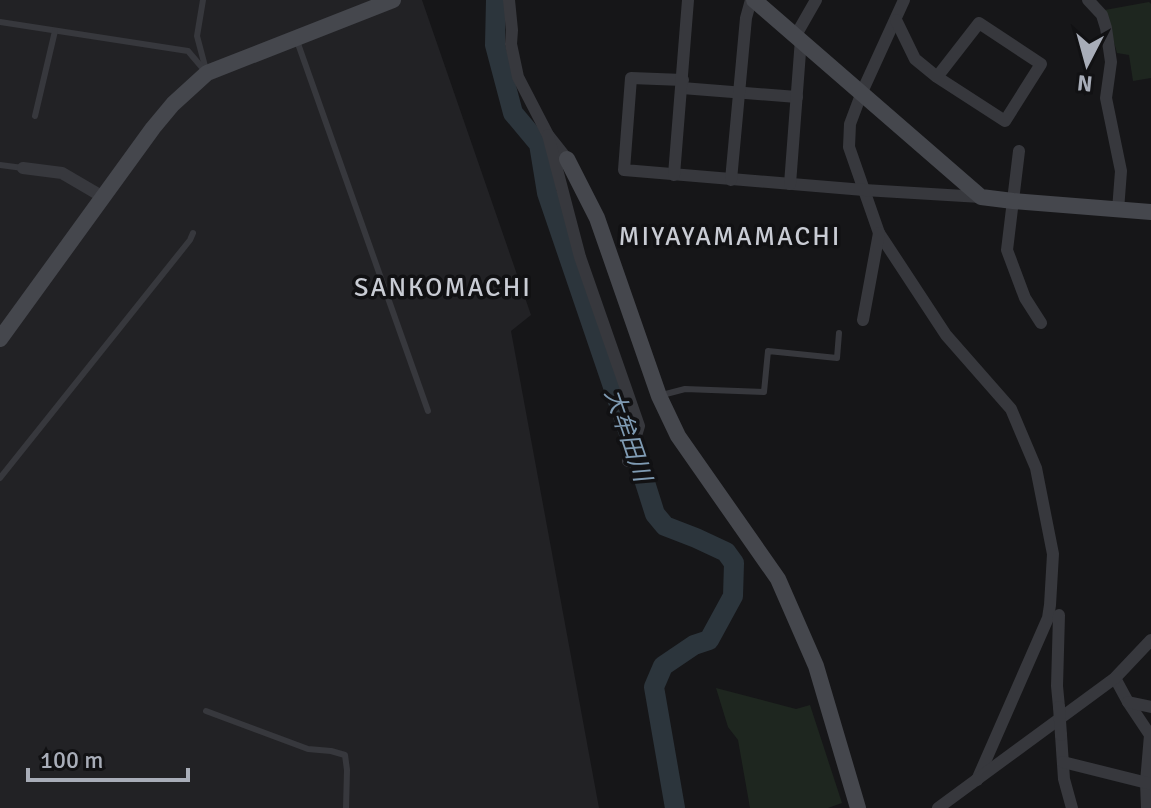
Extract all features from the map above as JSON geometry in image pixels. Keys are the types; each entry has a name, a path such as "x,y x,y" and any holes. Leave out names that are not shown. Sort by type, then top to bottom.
{"street":[{"path":"0,339 173,104 207,73 393,0"},
{"path":"509,0 511,44 518,77 548,135 567,159 597,218 659,396 678,436 778,579 816,666 858,808"},
{"path":"674,175 688,0"},
{"path":"731,180 746,18 753,0 981,197"},
{"path":"790,184 799,37 816,0"},
{"path":"904,0 850,124 849,147 879,233 946,335 1011,409 1036,468 1053,554 1048,618 977,780"},
{"path":"1088,0 1102,15"},
{"path":"1102,0 1111,62 1106,98 1121,171 1118,210"},
{"path":"896,20 915,59 937,77 1005,121 1041,64 979,23 937,77"},
{"path":"797,97 631,78 624,170 1151,212"},
{"path":"548,135 580,257 639,426 628,461"},
{"path":"1019,151 1007,250 1025,298 1041,323"},
{"path":"23,168 62,173 103,197"},
{"path":"863,320 879,233"},
{"path":"1059,615 1057,686 1064,779 1072,808"},
{"path":"938,808 1115,678 1151,640"},
{"path":"1115,678 1150,735 1147,808"},
{"path":"1128,702 1151,707"},
{"path":"1063,762 1149,783"}],"lane":[{"path":"203,0 197,36 207,73"},
{"path":"0,22 188,51 207,73"},
{"path":"35,116 55,31"},
{"path":"296,38 428,411"},
{"path":"0,165 23,168"},
{"path":"0,478 193,233"},
{"path":"659,396 685,389 764,392 768,351 837,358 839,333"},
{"path":"206,711 308,749 345,755 346,808"}],"shaded area":[{"path":"0,0 422,0 531,315 511,331 599,808 0,808"},
{"path":"1149,2 1151,78 1133,81 1129,55 1117,53 1105,10"},
{"path":"716,688 796,709 810,705 842,803 828,808 750,808 738,740 728,727"}],"waterway":[{"name":"大牟田川","path":"496,0 495,45 513,113 539,144 547,193 655,514 665,526 726,552 734,563 733,596 709,640 694,645 663,666 654,687 675,808"}],"district":[{"name":"MIYAYAMAMACHI","path":"730,237"},
{"name":"SANKOMACHI","path":"443,288"}]}
